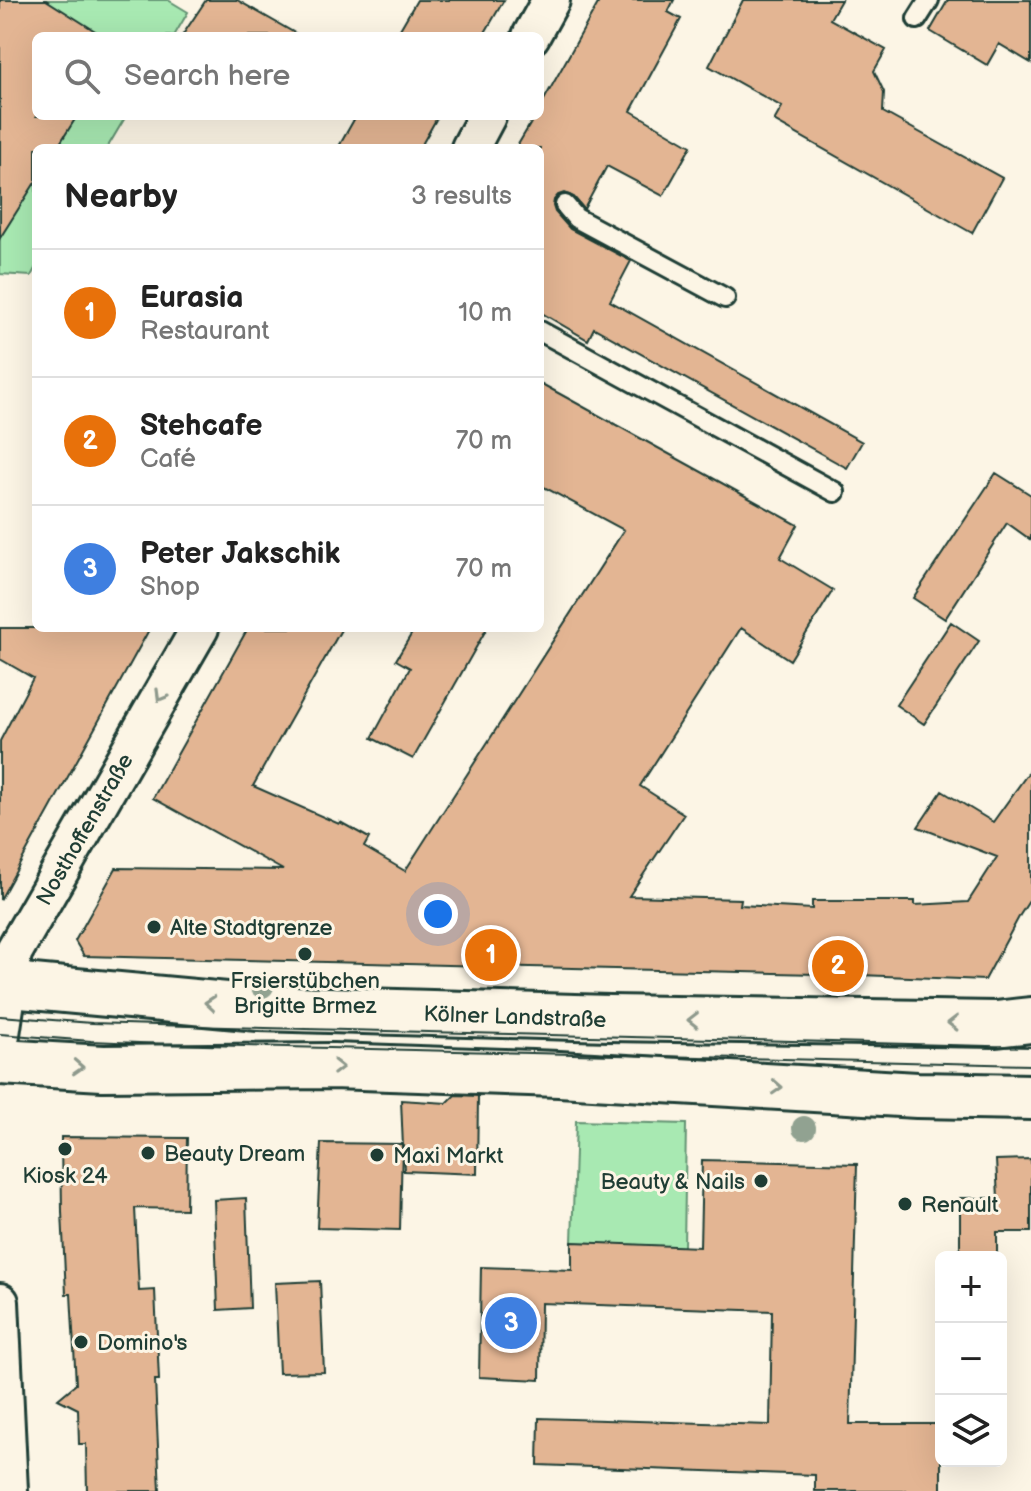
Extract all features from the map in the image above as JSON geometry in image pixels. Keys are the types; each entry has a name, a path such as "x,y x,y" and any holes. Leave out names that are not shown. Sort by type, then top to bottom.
{"main road":[{"name":"Kölner Landstraße","path":"5,985 259,1008 640,1019 996,1024 1031,1020"},
{"path":"0,1062 103,1068 333,1066 544,1073 947,1096 1031,1097"}],"street":[{"path":"533,32 551,0"},
{"path":"472,144 485,120"},
{"name":"Nosthoffenstraße","path":"0,1041 5,985 13,953 198,632"},
{"path":"947,1096 979,1080 1023,1078 1031,1074"},
{"path":"0,1302 9,1491"}],"lane":[{"path":"917,19 929,0"},
{"path":"565,205 576,218 725,298"},
{"path":"544,333 835,492"}],"green space":[{"path":"0,0 168,0 188,12 176,32 32,32 32,120 124,120 109,144 32,144 32,274 0,274"},
{"path":"576,1121 686,1124 684,1247 572,1242"}],"building":[{"path":"0,0 46,0 97,32 32,32 32,120 74,120 60,144 32,144 32,187 0,238"},
{"path":"206,0 237,0 293,32 185,32"},
{"path":"417,0 504,0 485,32 398,32"},
{"path":"600,0 674,0 668,12 681,19 631,111 691,146 663,196 607,166 584,209 574,197 564,193 554,200 555,212 570,229 631,261 610,301 862,442 847,468 594,328 588,340 544,314 544,144 518,144 533,120 544,120 544,100"},
{"path":"743,0 841,0 830,19 886,50 874,71 884,92 883,112 1002,178 972,233 774,121 782,107 709,66"},
{"path":"948,0 1031,0 1031,63 999,44 987,65 930,31"},
{"path":"354,120 436,120 422,144 340,144"},
{"path":"544,385 798,525 780,558 833,590 790,660 741,628 640,786 684,814 629,896 741,899 740,905 812,909 812,901 915,901 915,905 968,902 997,857 918,827 942,791 993,822 1031,769 1031,898 985,980 84,956 75,941 116,868 283,870 153,798 246,632 340,632 253,786 340,822 369,838 364,847 405,871 624,530 544,487"},
{"path":"996,473 1031,495 1031,540 1007,523 945,619 913,598"},
{"path":"951,622 979,641 924,724 896,705"},
{"path":"0,628 32,628 32,632 148,632 0,900 0,741 33,678 0,659"},
{"path":"413,632 485,632 413,759 372,738 410,668 396,660"},
{"path":"455,1095 478,1096 477,1174 404,1171 401,1100 447,1103"},
{"path":"61,1137 187,1138 186,1209 135,1208 139,1291 155,1290 160,1491 87,1491 86,1444 79,1444 78,1409 58,1399 76,1384 71,1294 66,1294"},
{"path":"321,1143 402,1144 400,1230 317,1228"},
{"path":"1031,1159 1031,1232 997,1232 997,1251 960,1251 960,1198 998,1198 996,1160"},
{"path":"702,1160 857,1164 850,1424 935,1424 935,1467 941,1467 941,1491 815,1491 815,1475 538,1465 539,1418 770,1425 772,1311 541,1303 540,1380 479,1377 481,1267 572,1270 572,1242 700,1247"},
{"path":"246,1198 250,1308 218,1310 214,1200"},
{"path":"320,1281 324,1372 279,1373 275,1283"}],"tram line":[{"path":"0,1016 189,1026 1031,1047"},
{"path":"0,1034 163,1044 1031,1065"}],"place":[{"name":"Alte Stadtgrenze","path":"154,927"},
{"name":"Frsierstübchen Brigitte Brmez","path":"305,954"},
{"name":"Eurasia","path":"491,955"},
{"name":"Stehcafe","path":"838,966"},
{"name":"Kiosk 24","path":"65,1149"},
{"name":"Beauty Dream","path":"148,1153"},
{"name":"Maxi Markt","path":"377,1155"},
{"name":"Beauty & Nails","path":"761,1181"},
{"name":"Renault","path":"905,1204"},
{"name":"Peter Jakschik","path":"511,1323"},
{"name":"Domino's","path":"81,1342"}]}
